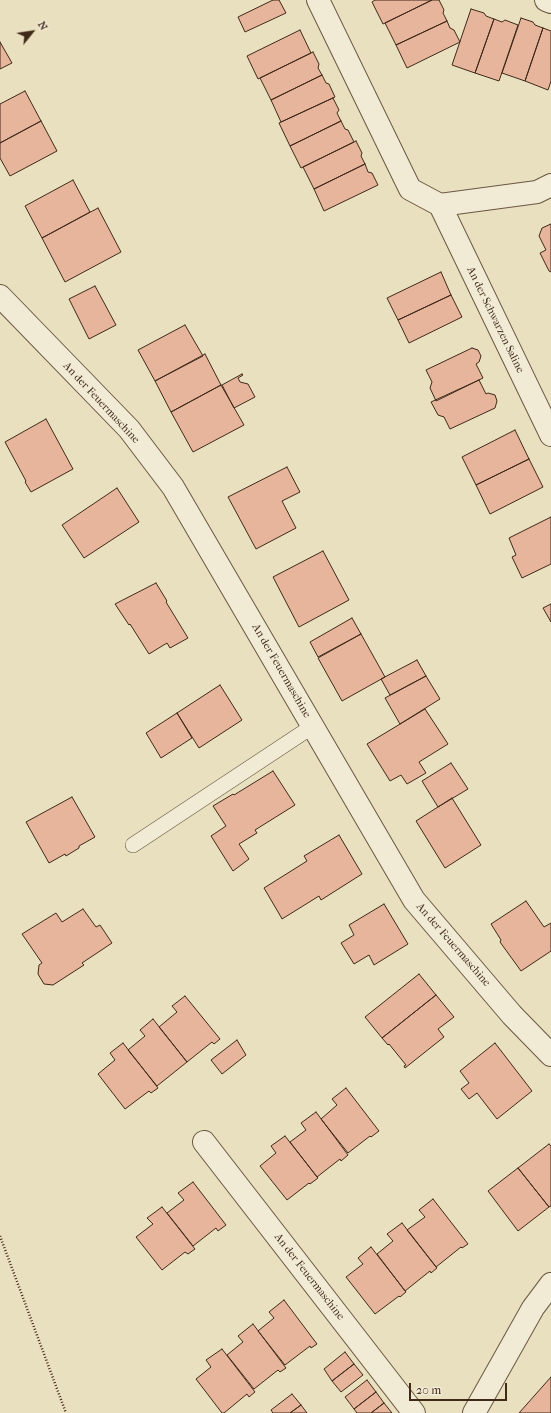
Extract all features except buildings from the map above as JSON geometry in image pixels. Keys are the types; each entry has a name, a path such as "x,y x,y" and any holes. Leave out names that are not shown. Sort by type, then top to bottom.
{"street":[{"path":"318,0 410,189 440,205 537,192 551,185"},
{"path":"546,0 551,2"},
{"name":"An der Schwarzen Saline","path":"440,205 551,435"},
{"name":"An der Feuermaschine","path":"0,296 129,429 173,487 414,900 512,1015 551,1055"},
{"name":"An der Feuermaschine","path":"204,1142 414,1413"},
{"path":"474,1413 534,1308 551,1284"}],"lane":[{"path":"133,845 313,726"}],"path":[{"path":"0,1236 66,1413"}]}
